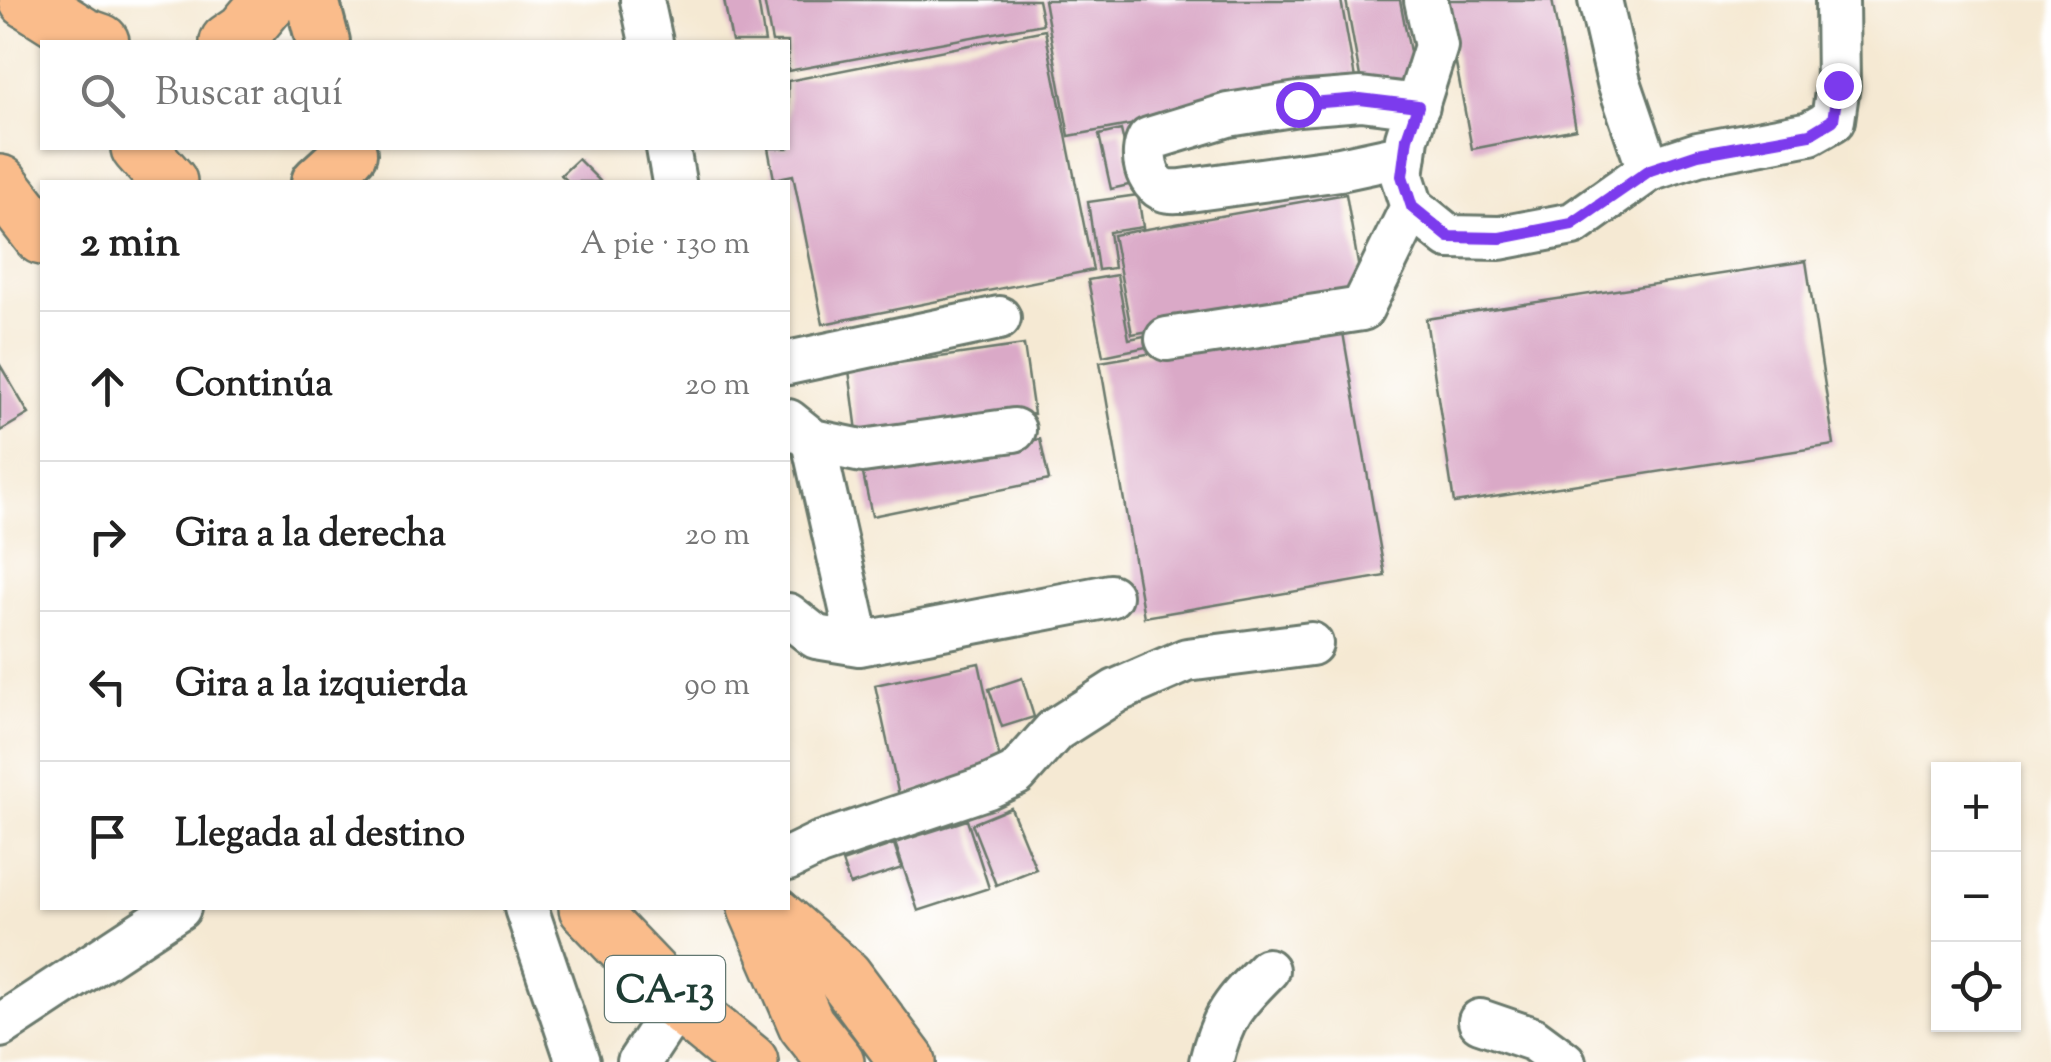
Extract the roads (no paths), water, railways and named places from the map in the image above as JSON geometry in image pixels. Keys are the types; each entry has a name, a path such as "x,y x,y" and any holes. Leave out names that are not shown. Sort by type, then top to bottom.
{"highway":[{"path":"24,0 53,40"},
{"path":"24,0 96,40"},
{"path":"230,40 262,13 270,0"},
{"path":"141,150 167,180"},
{"path":"0,183 40,234"},
{"name":"CA-13","path":"590,910 678,1003 750,1062"},
{"name":"CA-13","path":"757,910 806,1024 836,1062"},
{"path":"768,910 844,976 908,1062"},
{"path":"678,1003 704,1062"}],"main road":[{"path":"312,0 322,40"}],"street":[{"path":"642,0 652,40"},
{"path":"1426,0 1436,46 1404,155 1402,176 1412,207 1449,237 1500,238 1572,224 1650,170 1698,154 1810,134 1833,120 1838,85 1837,0"},
{"path":"1600,0 1619,82 1650,170"},
{"path":"1404,155 1182,191 1165,190 1154,182 1144,161 1144,148 1149,139 1245,112 1360,99 1418,106"},
{"path":"668,150 674,180"},
{"path":"1167,339 1362,309 1412,207"},
{"path":"0,212 40,236"},
{"path":"790,364 1000,318"},
{"path":"800,431 862,451 1014,430"},
{"path":"800,431 859,644"},
{"path":"790,616 816,636 859,644 1110,596"},
{"path":"790,858 818,844 1016,774 1054,730 1116,691 1187,660 1311,644"},
{"path":"0,1026 176,910"},
{"path":"527,910 578,1062"},
{"path":"1212,1062 1217,1037 1232,1004 1267,970"},
{"path":"639,1062 678,1003"},
{"path":"1480,1021 1532,1039 1564,1062"}]}
